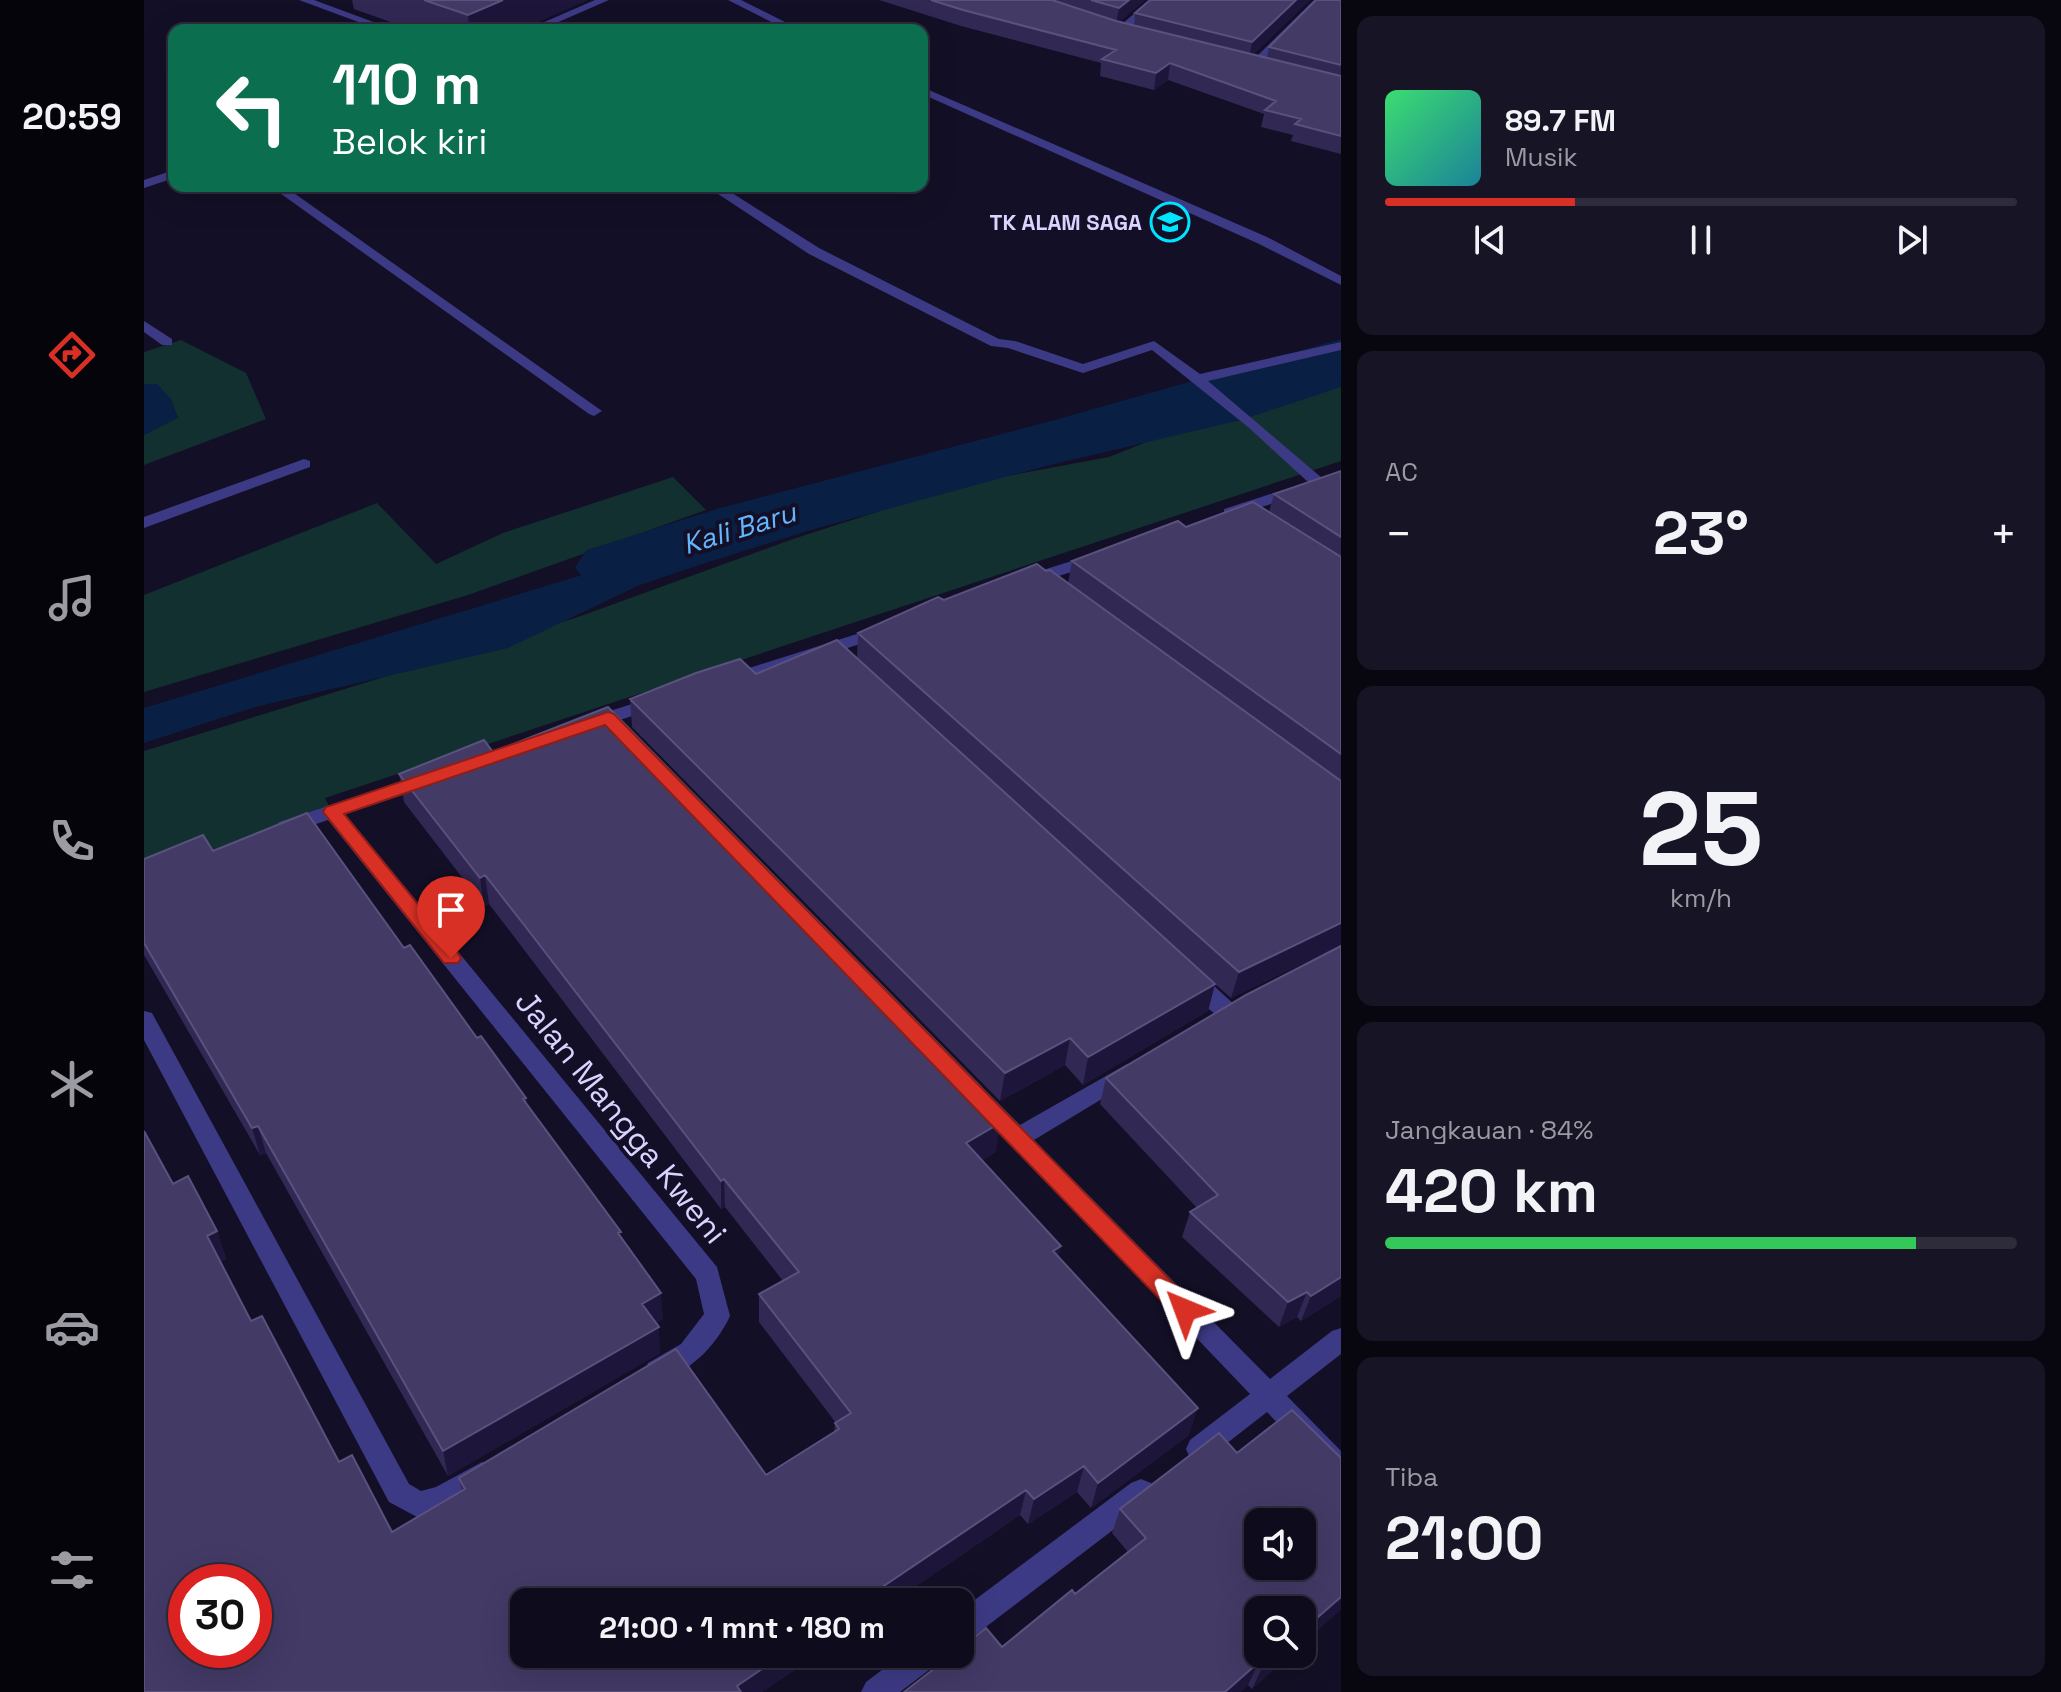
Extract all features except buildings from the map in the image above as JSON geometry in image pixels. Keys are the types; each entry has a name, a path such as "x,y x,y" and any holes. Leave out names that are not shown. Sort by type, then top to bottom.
{"street":[{"path":"304,0 373,24"},
{"path":"546,24 604,0"},
{"path":"733,0 783,24"},
{"path":"1119,32 1156,0"},
{"path":"1252,67 1320,0"},
{"path":"1104,27 1134,36"},
{"path":"1237,63 1266,71"},
{"path":"928,93 1262,240 1341,281"},
{"path":"144,184 168,176"},
{"path":"284,192 594,411"},
{"path":"721,192 814,251 996,343 1010,344 1083,369 1154,345 1253,424 1318,483"},
{"path":"144,325 167,342"},
{"path":"1199,379 1341,346"},
{"path":"144,523 304,464"},
{"path":"1208,520 1341,477"},
{"path":"1237,510 1254,523"},
{"path":"1009,588 1044,582 1109,554"},
{"path":"712,685 837,654 905,623"},
{"path":"579,727 682,695"},
{"path":"608,718 630,740"},
{"path":"274,831 448,772"},
{"name":"Jalan Mangga Kweni","path":"332,812 708,1275 717,1316 690,1352 638,1383"},
{"path":"1182,971 1229,1014"},
{"path":"144,1019 399,1493 419,1505 442,1499 507,1460"},
{"path":"1017,1138 1150,1060"},
{"path":"950,1069 1341,1470"},
{"path":"1183,1461 1341,1339"},
{"path":"974,1618 1158,1480"},
{"path":"876,1692 908,1668"}],"green space":[{"path":"181,340 246,373 266,419 144,465 144,435 178,417 157,384 144,384 144,352"},
{"path":"1341,383 1341,461 325,798 332,812 144,875 144,751 578,617 796,538 964,484 1109,457 1154,439"},
{"path":"673,477 706,510 468,595 144,692 144,595 377,503 436,564 503,533"}],"water":[{"path":"1341,357 1341,387 1241,420 923,495 648,581 508,648 255,707 144,743 144,708 938,467 1186,408"},
{"path":"144,384 157,384 171,399 178,418 144,435"}],"waterway":[{"name":"Kali Baru","path":"615,567 747,524 1076,436 1341,359"}],"place":[{"name":"TK ALAM SAGA","path":"1170,222"}],"route":[{"path":"451,958 332,812 608,718 1185,1310"}]}
